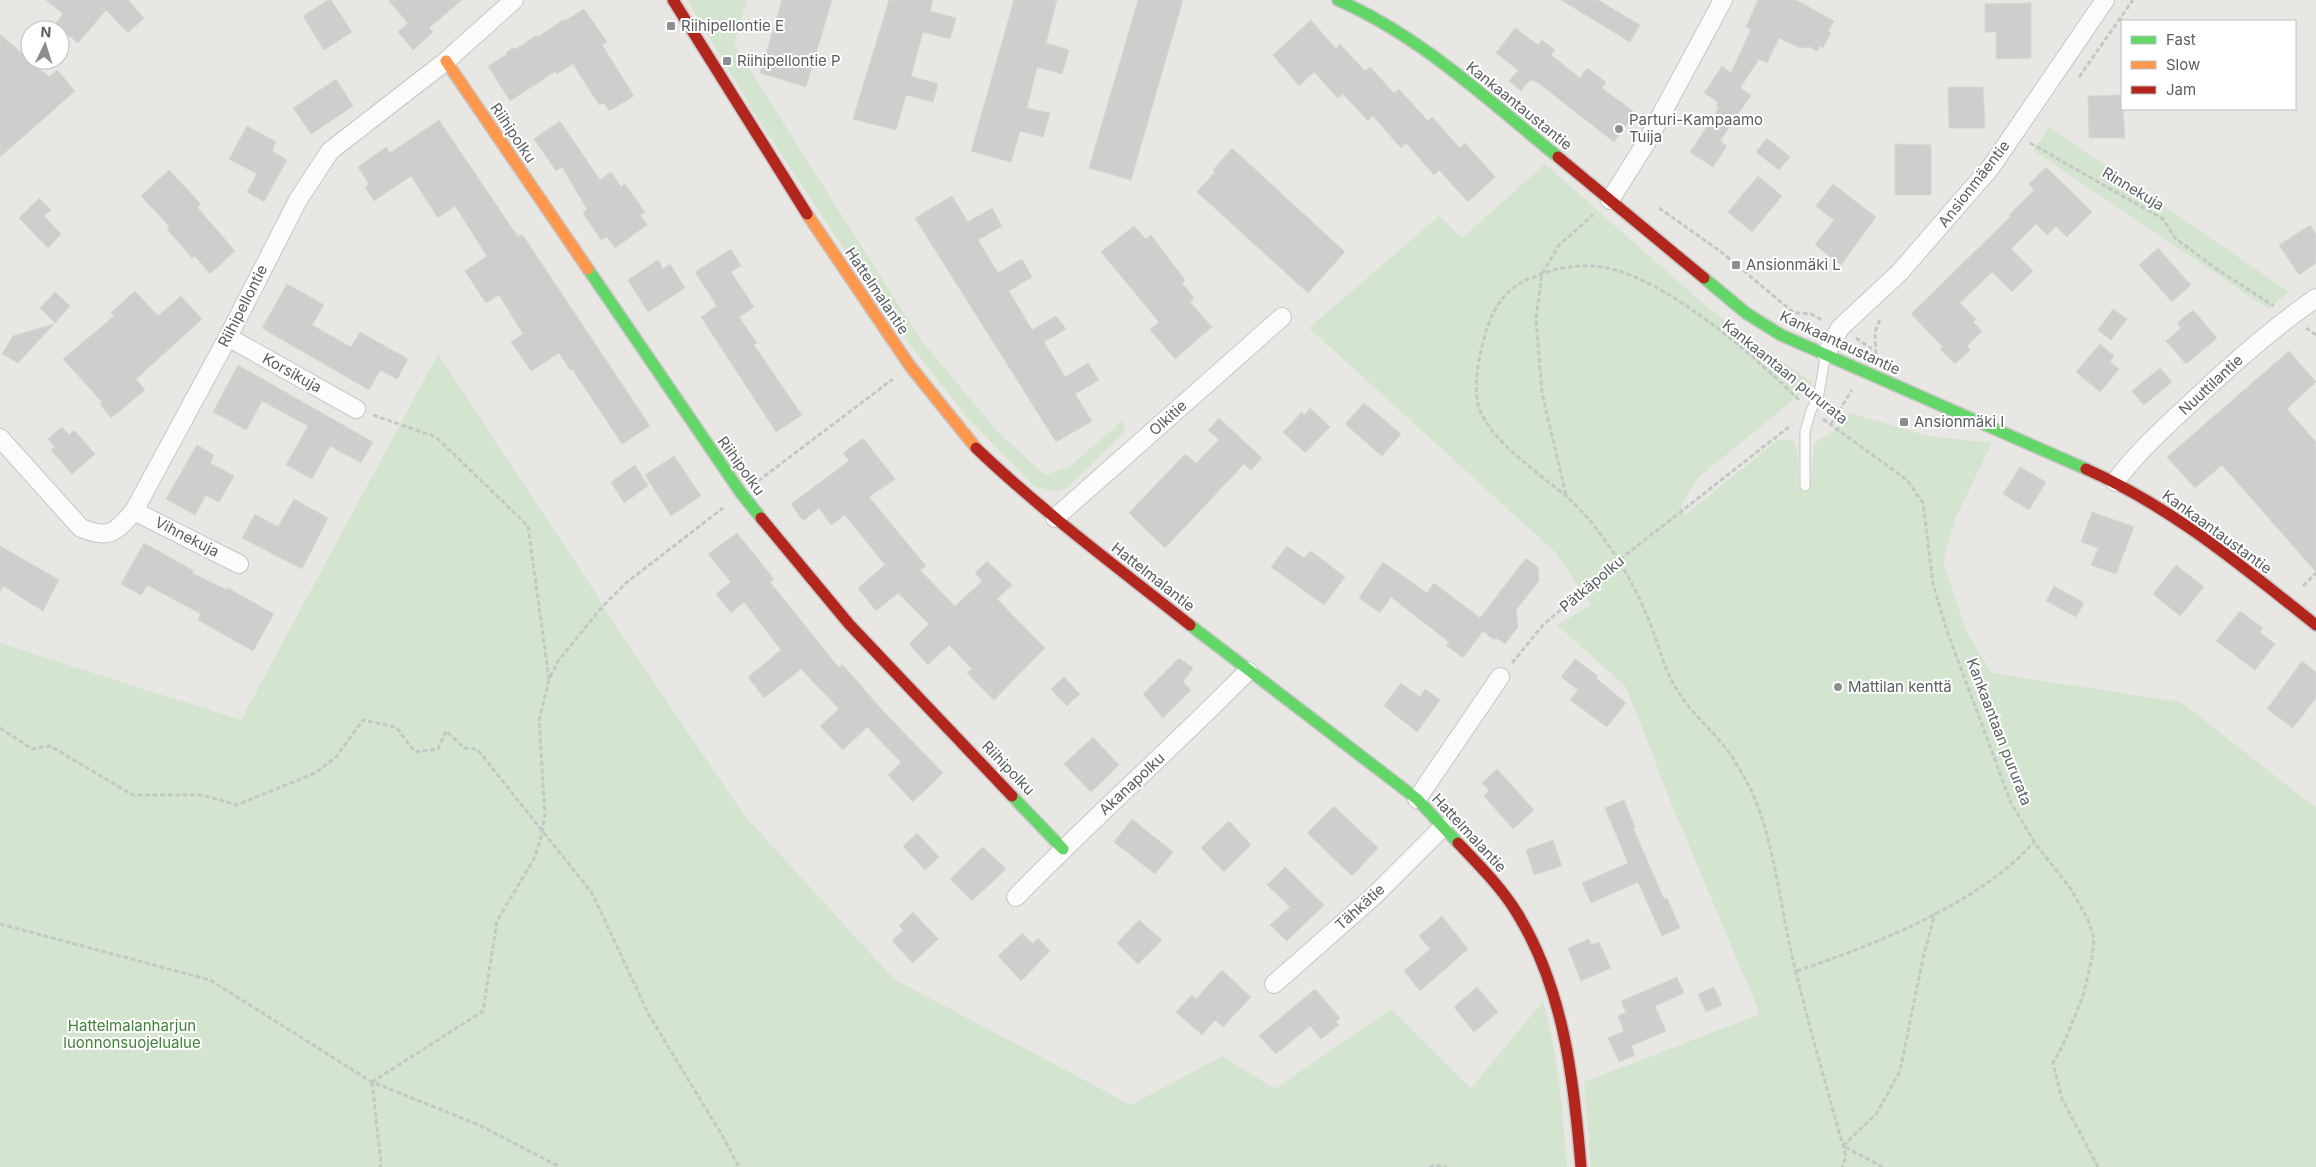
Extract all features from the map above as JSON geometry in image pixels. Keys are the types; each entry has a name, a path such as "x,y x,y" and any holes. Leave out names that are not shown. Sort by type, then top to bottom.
{"street":[{"name":"Riihipellontie","path":"0,438 81,528 98,535 117,530 134,511 228,337 298,200 330,151 446,61 514,0"},
{"name":"Hattelmalantie","path":"673,0 796,198 910,366 969,441 1013,483 1055,518 1248,671 1417,799 1487,873 1516,914 1533,944 1547,976 1564,1032 1575,1095 1581,1167"},
{"name":"Kankaantaustantie","path":"1338,0 1371,6 1746,313 1781,335 2115,482 2182,522 2224,551 2316,625"},
{"path":"1610,200 1646,143 1723,0"},
{"name":"Ansionmäentie","path":"1826,354 1840,328 1900,272 1991,167 2105,0"},
{"name":"Riihipolku","path":"446,61 742,494 850,624 1063,848"},
{"name":"Nuuttilantie","path":"2115,482 2164,428 2246,352 2290,316 2316,298"},
{"name":"Olkitie","path":"1055,518 1282,317"},
{"name":"Korsikuja","path":"228,337 356,409"},
{"name":"Vihnekuja","path":"134,511 239,564"},
{"name":"Akanapolku","path":"1016,897 1063,848 1201,720 1248,671"},
{"path":"1417,799 1500,677"},
{"name":"Tähkätie","path":"1274,984 1375,894 1443,827"}],"lane":[{"path":"1806,486 1806,431 1811,411 1819,394 1826,354"}],"path":[{"name":"Rinnekuja","path":"2030,143 2163,219 2175,238 2218,270 2290,316"},
{"path":"1566,496 1542,393 1536,319 1542,274 1559,245 1610,200"},
{"name":"Kankaantaan pururata","path":"1842,1167 1846,1157 1796,971 1773,854 1750,787 1727,750 1678,692 1662,661 1649,620 1618,561 1594,524 1566,496 1491,430 1479,407 1476,386 1487,333 1496,308 1511,288 1553,269 1581,266 1616,270 1646,282 1688,308 1762,364 1811,411 1907,480 1923,504 1933,584 1946,628 2012,803 2034,842 2071,889 2088,920 2094,938 2092,958 2083,996 2063,1045 2053,1063 2062,1099 2098,1167"},
{"path":"372,1082 483,1011 497,921 535,857 542,833 545,814 539,720 549,680 558,661 602,607 626,583 910,366"},
{"path":"356,409 436,437 528,526 549,680"},
{"name":"Pätkäpolku","path":"1500,677 1543,625 1618,561 1726,474 1811,411"},
{"path":"2299,590 2316,573"},
{"path":"0,728 32,749 50,746 134,795 202,795 237,805 315,773 336,757 363,720 396,727 415,752 438,749 446,731 464,748 477,749 542,833 592,893 649,1015 723,1137 739,1167"},
{"path":"1796,971 1853,952 1935,913 2015,863 2034,842"},
{"path":"1883,1167 1843,1146 1877,1113 1900,1072 1923,958 1935,913"},
{"path":"0,924 210,980 372,1082 479,1125 560,1167"},
{"path":"372,1082 380,1167"},
{"path":"1429,1167 1436,1165 1447,1167"}],"green space":[{"path":"687,0 747,0 734,45 921,340 997,431 1045,475 1069,467 1122,421 1125,432 1067,488 1056,492 1034,486 966,416 889,318 758,119"},
{"path":"2049,127 2289,292 2268,309 2033,150"},
{"path":"1545,164 1706,306 1761,348 1814,383 1698,478 1681,505 1684,516 1775,442 1784,439 1794,441 1798,454 1799,488 1810,486 1814,445 1819,439 1829,435 1850,413 1928,436 1992,443 1956,517 1943,561 1967,633 1992,673 2181,702 2316,808 2316,1167 1591,1167 1584,1082 1760,1014 1673,808 1626,687 1557,625 1591,605 1556,553 1309,328 1439,216 1462,238"},
{"name":"Hattelmalanharjun luonnonsuojelualue","path":"438,354 609,616 744,815 894,979 1131,1105 1222,1056 1275,1089 1391,1009 1471,1088 1543,1001 1556,1062 1562,1104 1567,1167 0,1167 0,643 241,720"}],"building":[{"path":"46,0 128,0 144,18 128,33 106,10 78,43 70,36 70,20 58,20 63,14"},
{"path":"331,0 352,32 324,50 303,16"},
{"path":"388,0 462,0 429,28 433,32 413,50 398,32 408,23"},
{"path":"782,0 832,0 806,87 760,73"},
{"path":"889,0 933,0 930,11 956,18 950,39 923,32 911,76 938,84 933,102 906,95 896,130 853,119"},
{"path":"1014,0 1057,0 1046,43 1069,50 1062,74 1037,67 1027,108 1050,113 1043,137 1020,131 1011,162 971,151"},
{"path":"1138,0 1183,0 1131,180 1089,168"},
{"path":"1561,0 1598,0 1640,25 1630,42"},
{"path":"1758,0 1796,0 1834,21 1828,31 1831,33 1823,48 1820,46 1817,51 1810,47 1800,48 1779,38 1767,63 1759,59 1740,88 1751,95 1720,141 1727,146 1713,167 1690,152 1719,108 1716,106 1718,102 1704,93 1722,66 1731,73 1751,29 1746,27"},
{"path":"2031,3 2031,58 1996,59 1996,32 1985,32 1985,4"},
{"path":"584,9 607,42 602,45 634,96 609,111 604,103 599,105 573,64 557,74 556,71 510,101 488,66 506,55 512,48 516,49"},
{"path":"1311,20 1336,49 1340,44 1365,71 1370,67 1394,93 1399,89 1428,121 1432,117 1460,148 1465,143 1495,177 1468,202 1439,170 1434,175 1406,143 1401,148 1373,116 1368,121 1343,94 1338,98 1314,72 1299,86 1273,55"},
{"path":"1515,28 1538,45 1542,40 1555,50 1551,55 1580,78 1587,68 1606,82 1602,88 1633,111 1629,117 1631,119 1614,142 1537,82 1530,80 1521,91 1509,81 1518,70 1496,53"},
{"path":"0,34 20,52 20,70 41,70 49,77 57,70 75,91 0,157"},
{"path":"336,79 353,106 311,134 293,108"},
{"path":"1948,87 1983,87 1985,128 1949,128"},
{"path":"2121,95 2125,138 2089,138 2088,96"},
{"path":"439,120 518,237 522,234 650,426 622,444 572,369 570,370 559,353 531,371 511,342 523,334 499,295 486,303 465,271 487,256 455,206 438,218 411,176 374,201 365,187 369,184 358,167 386,147 390,153"},
{"path":"560,121 600,180 611,172 621,187 625,184 645,212 640,215 647,225 615,248 607,237 601,240 583,213 587,209 562,167 556,171 534,139"},
{"path":"247,126 276,142 272,151 287,160 264,202 247,192 257,174 229,159"},
{"path":"1767,138 1790,157 1779,170 1756,152"},
{"path":"1895,144 1931,145 1931,195 1895,195"},
{"path":"1232,148 1345,252 1308,293 1197,192 1215,172 1213,170"},
{"path":"2046,167 2092,212 2067,237 2056,226 2047,235 2036,224 2011,249 2033,271 2012,292 1992,272 1960,303 1976,319 1973,322 1982,331 1967,346 1970,350 1955,364 1940,349 1943,347 1911,314 2011,216 2009,215 2034,190 2029,184"},
{"path":"169,170 201,204 197,207 235,251 210,274 195,256 192,258 167,229 169,226 141,196"},
{"path":"1758,176 1782,196 1752,232 1728,212"},
{"path":"1833,184 1876,217 1841,265 1815,245 1834,220 1816,206"},
{"path":"952,196 968,222 992,208 1002,226 978,240 998,273 1022,259 1032,277 1009,291 1032,330 1056,316 1066,329 1044,342 1065,377 1088,363 1099,380 1075,394 1092,421 1056,442 915,218"},
{"path":"39,198 51,210 44,216 61,234 48,248 19,218"},
{"path":"2310,225 2316,234 2316,263 2299,275 2279,245"},
{"path":"1134,226 1146,239 1151,235 1185,280 1182,283 1194,298 1190,302 1212,327 1175,359 1150,330 1159,322 1101,252"},
{"path":"2158,248 2191,285 2172,302 2139,265"},
{"path":"731,249 741,266 731,272 754,307 739,317 757,343 754,345 802,415 776,432 701,317 717,306 695,272"},
{"path":"658,260 663,269 670,264 685,288 648,312 628,280"},
{"path":"287,284 324,305 312,325 351,347 360,332 408,359 397,379 380,370 369,390 262,328"},
{"path":"135,291 158,316 181,296 202,319 136,379 145,390 111,418 100,404 102,402 63,359 114,316 111,313"},
{"path":"55,292 70,306 55,323 40,308"},
{"path":"2113,309 2127,319 2111,340 2098,330"},
{"path":"2193,310 2217,338 2186,364 2166,341 2181,328 2177,323"},
{"path":"54,324 18,363 2,354 13,336"},
{"path":"2100,344 2114,356 2110,362 2119,369 2100,392 2076,372"},
{"path":"2289,351 2316,382 2287,409 2316,442 2316,572 2222,465 2195,488 2167,457"},
{"path":"238,365 373,442 361,463 330,446 312,479 286,465 308,426 262,401 246,430 213,412"},
{"path":"2160,368 2172,382 2144,405 2132,391"},
{"path":"1364,403 1401,434 1382,456 1345,424"},
{"path":"1310,408 1330,427 1305,453 1283,432 1302,412 1304,415"},
{"path":"1219,418 1262,458 1251,470 1244,464 1165,548 1129,513 1185,454 1196,463 1219,440 1208,430"},
{"path":"62,427 69,435 74,430 95,454 72,474 51,450 55,447 48,439"},
{"path":"863,438 895,479 869,497 926,566 920,570 955,606 982,581 975,573 987,561 1012,585 997,599 1045,648 994,700 967,673 972,669 949,645 928,665 909,644 929,624 898,593 876,611 858,588 885,565 845,515 831,525 819,508 803,521 791,504 849,461 843,453"},
{"path":"197,445 214,455 210,463 234,476 219,502 206,495 195,515 166,499"},
{"path":"674,456 701,496 671,516 645,475"},
{"path":"635,465 648,486 624,503 611,482"},
{"path":"2020,467 2046,482 2029,510 2003,494"},
{"path":"294,499 328,518 302,569 242,538 255,514 278,527"},
{"path":"2092,512 2134,527 2116,574 2091,565 2098,548 2081,542"},
{"path":"737,533 774,579 770,582 839,668 842,664 884,712 943,773 913,802 888,775 901,762 867,727 843,750 820,726 839,709 801,669 764,698 748,677 781,650 744,602 731,613 716,594 731,582 708,554"},
{"path":"144,543 194,571 192,573 227,590 228,588 274,614 253,651 198,620 201,614 147,585 141,595 121,584"},
{"path":"0,546 59,580 43,611 3,586 0,592"},
{"path":"1287,546 1304,558 1311,551 1345,577 1324,605 1271,567"},
{"path":"1526,558 1538,567 1539,581 1516,610 1518,627 1505,644 1496,638 1494,640 1483,631 1463,658 1446,645 1449,642 1391,597 1380,613 1359,598 1383,562 1427,593 1434,583 1480,618"},
{"path":"2176,565 2204,587 2180,616 2153,594"},
{"path":"2054,586 2084,603 2076,617 2046,601"},
{"path":"2240,611 2263,628 2260,633 2275,644 2255,670 2216,641"},
{"path":"1179,658 1193,668 1183,682 1191,690 1163,718 1143,694"},
{"path":"1575,659 1598,676 1596,678 1626,703 1607,727 1570,700 1578,690 1561,677"},
{"path":"2302,661 2316,672 2316,698 2293,728 2267,709"},
{"path":"1064,677 1080,694 1067,706 1051,689"},
{"path":"1401,683 1420,697 1425,689 1440,700 1417,732 1384,706"},
{"path":"1093,737 1119,765 1091,792 1064,764"},
{"path":"1497,769 1534,810 1513,829 1484,796 1489,790 1482,783"},
{"path":"1624,800 1635,827 1633,828 1664,899 1667,898 1680,928 1662,936 1638,882 1591,903 1582,883 1628,863 1605,808"},
{"path":"1334,806 1378,848 1352,876 1307,833"},
{"path":"1132,819 1173,852 1155,874 1114,842"},
{"path":"1229,821 1251,845 1224,872 1201,848"},
{"path":"917,833 939,857 925,870 903,846"},
{"path":"1553,840 1562,866 1534,875 1526,850"},
{"path":"983,847 1006,869 972,901 950,879"},
{"path":"1285,867 1324,905 1287,941 1270,925 1290,907 1267,885"},
{"path":"913,912 938,939 913,963 892,941 903,930 899,926"},
{"path":"1442,916 1468,949 1420,991 1404,971 1430,949 1419,936"},
{"path":"1139,920 1162,940 1138,964 1117,943"},
{"path":"1022,933 1033,944 1038,938 1050,951 1021,981 998,956"},
{"path":"1589,939 1591,945 1599,942 1611,968 1581,981 1568,948"},
{"path":"1222,970 1251,997 1223,1027 1215,1020 1202,1035 1176,1012 1192,995 1196,999"},
{"path":"1677,977 1684,993 1655,1006 1666,1031 1631,1046 1635,1055 1619,1062 1608,1038 1624,1031 1618,1016 1626,1012 1621,1001"},
{"path":"1477,987 1498,1012 1474,1032 1454,1007"},
{"path":"1714,987 1722,1005 1706,1012 1698,994"},
{"path":"1315,989 1340,1018 1336,1022 1339,1025 1321,1039 1310,1026 1276,1054 1259,1036"}],"traffic: fast":[{"path":"1338,0 1369,15 1426,51 1480,92 1558,157"},
{"path":"588,269 741,493 761,518"},
{"path":"1704,278 1746,313 1781,335 2086,469"},
{"path":"1190,625 1417,799 1458,843"},
{"path":"1012,796 1063,849"}],"traffic: slow":[{"path":"446,61 588,269"},
{"path":"807,214 910,366 976,448"}],"traffic: jam":[{"path":"673,0 807,214"},
{"path":"1558,157 1704,278"},
{"path":"976,448 1054,517 1190,625"},
{"path":"2086,469 2118,484 2177,520 2234,560 2316,625"},
{"path":"761,518 849,624 1012,796"},
{"path":"1458,843 1511,903 1533,942 1546,973 1556,1004 1570,1069 1581,1167"}],"place":[{"name":"Riihipellontie E","path":"671,26"},
{"name":"Riihipellontie P","path":"727,61"},
{"name":"Parturi-Kampaamo Tuija","path":"1619,129"},
{"name":"Ansionmäki L","path":"1736,265"},
{"name":"Ansionmäki I","path":"1904,422"},
{"name":"Mattilan kenttä","path":"1838,687"}]}
